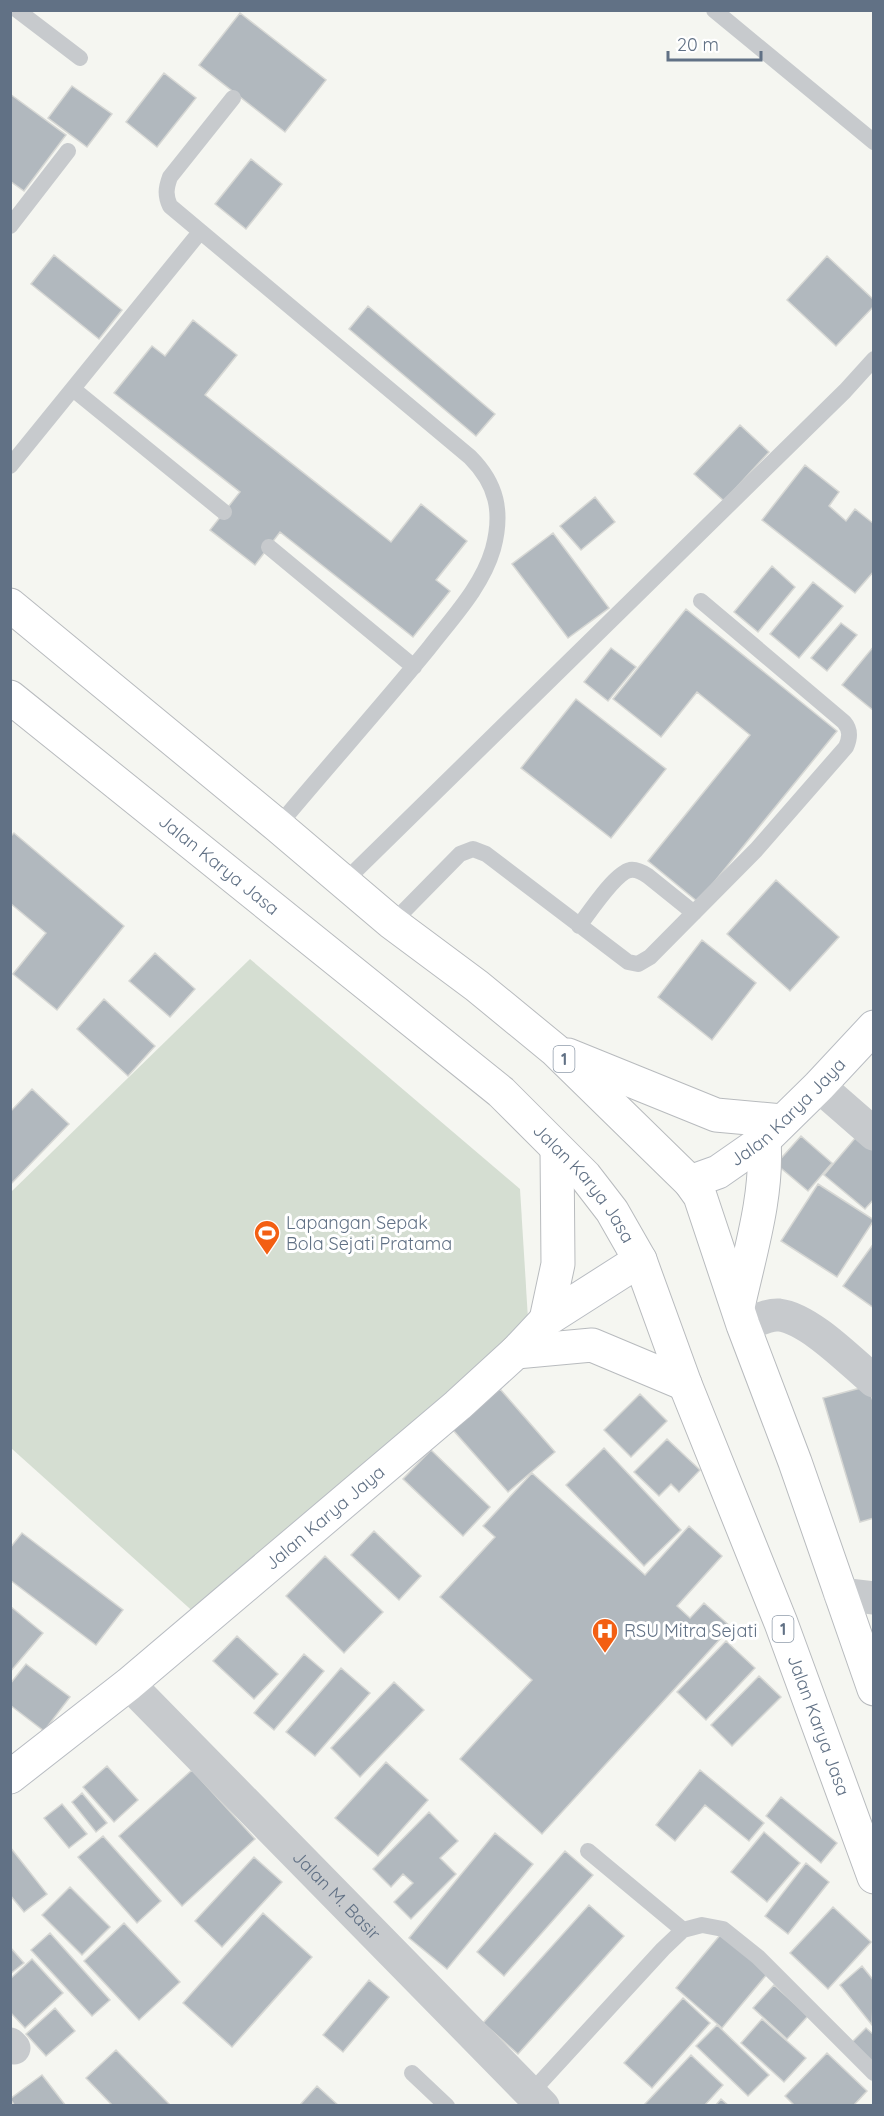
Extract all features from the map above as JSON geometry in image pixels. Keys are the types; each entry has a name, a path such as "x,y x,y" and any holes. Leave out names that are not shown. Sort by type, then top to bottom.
{"main road":[{"name":"1","path":"10,605 391,922 477,986 555,1050 690,1182 700,1196 873,1689"},
{"name":"Jalan Karya Jasa","path":"10,697 501,1092 585,1176 605,1203 640,1260 685,1384 781,1623 873,1877"},
{"name":"Jalan Karya Jaya","path":"690,1182 718,1172 773,1130 819,1086 873,1027"},
{"path":"555,1050 716,1115 773,1130 764,1171 741,1316"},
{"path":"546,1320 558,1264 557,1149"},
{"name":"Jalan Karya Jaya","path":"10,1776 129,1684 458,1405 516,1352 546,1320 640,1260"},
{"path":"516,1352 592,1345 685,1384"}],"street":[{"path":"819,1086 873,1134"},
{"path":"741,1316 777,1314 793,1319 830,1342 873,1381"},
{"path":"840,1594 873,1598"},
{"name":"Jalan M. Basir","path":"129,1684 333,1890 531,2102"}],"lane":[{"path":"17,10 80,58"},
{"path":"714,10 873,142"},
{"path":"233,98 170,177 166,188 166,198 170,206 470,457 491,483 496,499 493,549 465,603 414,667 278,826"},
{"path":"14,216 68,151"},
{"path":"10,466 200,232"},
{"path":"344,882 845,391 873,359"},
{"path":"73,390 224,512"},
{"path":"269,547 414,667"},
{"path":"391,922 460,854 473,849 486,854 628,962 638,964 650,957 756,850 846,747 850,735 844,722 701,601"},
{"path":"579,926 613,883 629,870 648,876 694,913"},
{"path":"588,1851 684,1930"},
{"path":"531,2102 663,1948 684,1930 702,1925 723,1929 758,1957 873,2073"},
{"path":"412,2073 447,2106"}],"shaded area":[{"name":"Lapangan Sepak Bola Sejati Pratama","path":"250,959 520,1189 528,1319 198,1616 11,1448 11,1192"}],"building":[{"path":"240,13 326,80 285,132 199,65"},
{"path":"164,73 196,98 157,147 126,122"},
{"path":"72,86 112,114 87,147 48,118"},
{"path":"10,94 66,135 24,191 10,181"},
{"path":"251,159 282,184 246,229 215,204"},
{"path":"54,255 122,310 99,339 31,284"},
{"path":"827,256 874,300 874,306 836,346 787,300"},
{"path":"368,306 495,414 476,436 349,329"},
{"path":"193,320 237,355 205,395 391,542 421,504 467,541 436,580 450,591 413,637 280,532 255,565 210,530 240,492 114,393 152,346 165,356"},
{"path":"740,425 769,452 724,501 694,474"},
{"path":"805,465 839,492 829,506 846,521 855,509 874,524 874,571 855,593 762,520"},
{"path":"595,497 615,522 581,550 560,526"},
{"path":"553,533 609,608 568,638 512,564"},
{"path":"772,566 795,587 758,632 734,612"},
{"path":"813,582 843,606 799,658 770,634"},
{"path":"686,609 837,731 698,902 648,861 750,735 697,692 661,737 613,699"},
{"path":"841,623 857,635 827,671 811,658"},
{"path":"874,646 874,711 842,685"},
{"path":"611,648 636,667 608,701 584,682"},
{"path":"576,699 666,769 611,838 521,768"},
{"path":"14,833 124,926 57,1010 13,974 46,933 10,903 10,837"},
{"path":"776,880 839,937 790,991 727,934"},
{"path":"702,940 756,983 712,1040 658,997"},
{"path":"155,953 195,989 170,1017 129,981"},
{"path":"104,999 155,1046 128,1076 77,1029"},
{"path":"32,1089 69,1124 10,1185 10,1112"},
{"path":"862,1130 874,1140 874,1199 865,1209 824,1175"},
{"path":"801,1136 832,1163 808,1191 776,1164"},
{"path":"818,1184 874,1220 837,1277 781,1241"},
{"path":"874,1243 874,1308 843,1286"},
{"path":"868,1386 874,1404 874,1518 860,1522 823,1398"},
{"path":"500,1389 555,1452 508,1492 453,1430"},
{"path":"640,1394 667,1421 631,1457 604,1430"},
{"path":"667,1439 700,1470 679,1492 671,1484 659,1496 634,1472"},
{"path":"604,1448 681,1530 644,1566 566,1485"},
{"path":"431,1450 490,1507 463,1536 403,1479"},
{"name":"RSU Mitra Sejati","path":"532,1473 645,1575 689,1526 722,1556 677,1606 690,1618 704,1603 731,1627 542,1834 460,1759 532,1680 440,1597 495,1537 483,1526"},
{"path":"374,1531 421,1576 399,1600 351,1555"},
{"path":"22,1533 123,1610 96,1645 10,1580 10,1548"},
{"path":"325,1556 383,1612 344,1653 286,1596"},
{"path":"10,1606 43,1633 10,1672"},
{"path":"237,1636 278,1674 254,1699 213,1661"},
{"path":"726,1641 755,1668 706,1720 677,1692"},
{"path":"304,1654 324,1671 274,1730 254,1713"},
{"path":"26,1664 70,1697 44,1731 10,1705 10,1684"},
{"path":"341,1668 370,1693 315,1756 286,1732"},
{"path":"759,1676 781,1697 732,1746 711,1725"},
{"path":"394,1682 424,1710 360,1777 331,1748"},
{"path":"386,1762 428,1800 378,1856 335,1818"},
{"path":"107,1766 138,1800 114,1822 83,1787"},
{"path":"192,1770 255,1839 182,1906 119,1836"},
{"path":"700,1770 764,1823 749,1841 705,1805 675,1841 656,1825"},
{"path":"82,1793 107,1823 96,1832 72,1802"},
{"path":"781,1797 837,1843 821,1863 766,1816"},
{"path":"62,1804 87,1834 69,1848 44,1818"},
{"path":"429,1812 458,1841 440,1858 456,1874 411,1919 394,1902 413,1883 403,1874 391,1887 373,1869"},
{"path":"764,1832 800,1863 767,1902 731,1872"},
{"path":"495,1833 533,1864 447,1969 409,1938"},
{"path":"103,1836 161,1901 137,1923 78,1857"},
{"path":"10,1847 47,1894 24,1912 10,1895"},
{"path":"565,1851 593,1875 504,1976 477,1952"},
{"path":"254,1857 282,1882 222,1947 195,1921"},
{"path":"806,1863 829,1882 788,1934 765,1916"},
{"path":"70,1887 110,1927 82,1955 42,1915"},
{"path":"589,1905 624,1936 518,2054 483,2023"},
{"path":"833,1907 871,1942 828,1989 790,1953"},
{"path":"263,1913 312,1957 232,2047 183,2003"},
{"path":"124,1923 180,1982 139,2020 84,1961"},
{"path":"50,1933 110,2000 92,2016 31,1950"},
{"path":"721,1934 768,1973 722,2028 676,1988"},
{"path":"10,1947 24,1963 10,1974"},
{"path":"32,1959 63,1993 25,2028 10,2012 10,1979"},
{"path":"862,1966 874,1981 872,2025 840,1985"},
{"path":"369,1980 389,1997 343,2052 323,2035"},
{"path":"774,1985 808,2016 787,2039 753,2008"},
{"path":"683,1998 710,2023 652,2088 624,2063"},
{"path":"55,2008 75,2031 46,2056 26,2034"},
{"path":"762,2019 806,2058 784,2082 741,2043"},
{"path":"717,2025 769,2075 748,2096 696,2046"},
{"path":"866,2028 874,2035 874,2064 851,2043"},
{"path":"116,2050 171,2106 113,2106 86,2078"},
{"path":"827,2053 867,2091 853,2106 795,2106 785,2096"},
{"path":"691,2055 723,2085 704,2106 644,2105"},
{"path":"42,2075 66,2106 15,2106 10,2099"},
{"path":"317,2086 339,2106 299,2106"},
{"path":"721,2099 729,2106 715,2106"}],"place":[{"name":"Lapangan Sepak Bola Sejati Pratama","path":"267,1256"},
{"name":"RSU Mitra Sejati","path":"605,1654"}]}
